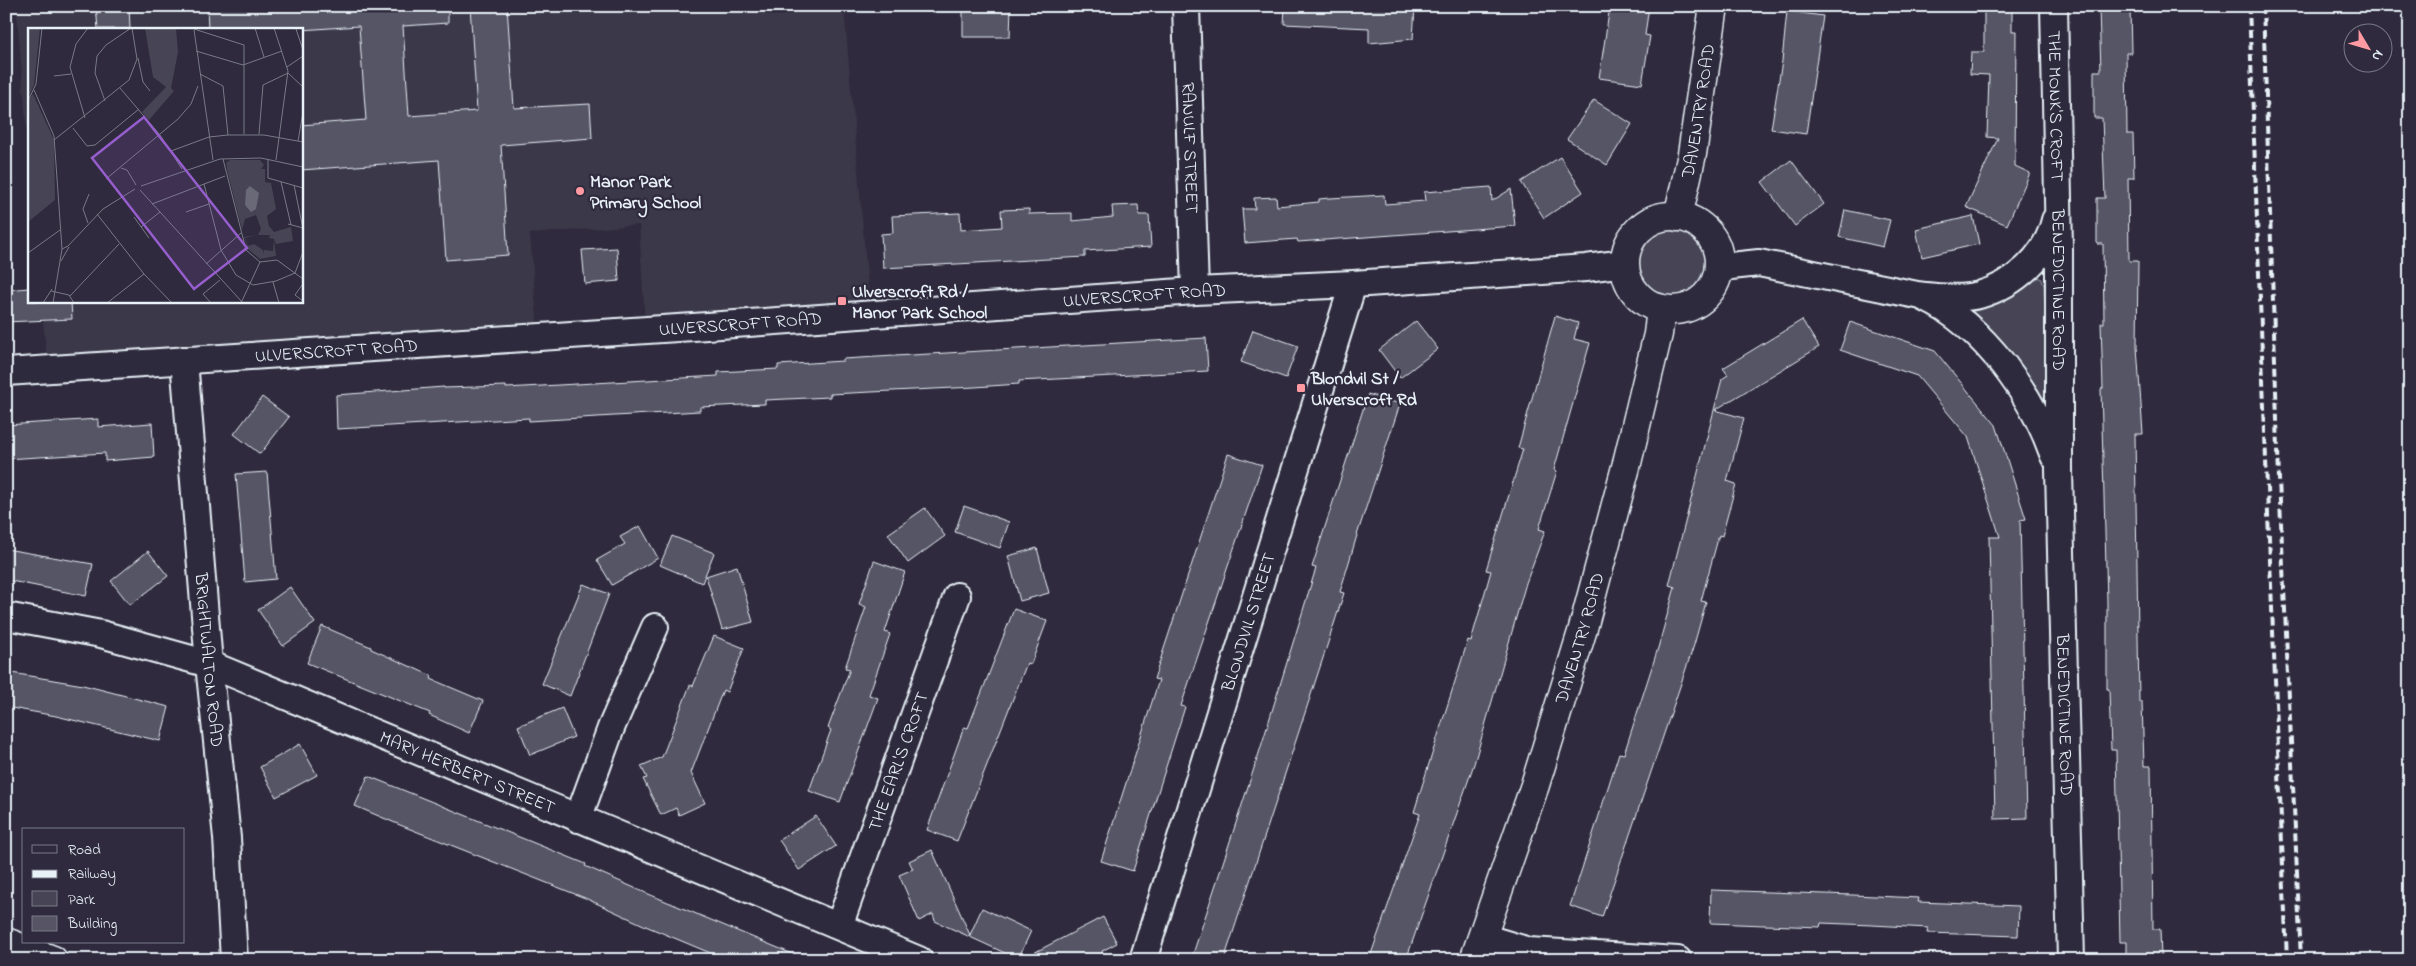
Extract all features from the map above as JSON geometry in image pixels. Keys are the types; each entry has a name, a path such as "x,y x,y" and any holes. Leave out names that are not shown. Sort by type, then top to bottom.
{"street":[{"name":"RANULF STREET","path":"1186,6 1195,291"},
{"name":"DAVENTRY ROAD","path":"1678,217 1692,154 1714,6"},
{"name":"THE MONK'S CROFT","path":"2054,6 2058,206"},
{"name":"BENEDICTINE ROAD","path":"1718,270 1737,264 1759,263 1917,295 1943,298 1978,295 2011,281 2041,252 2052,231 2058,206"},
{"name":"BENEDICTINE ROAD","path":"2058,206 2059,470 2070,960"},
{"path":"1678,217 1697,224 1708,234 1718,254 1718,270 1713,286 1703,299 1684,308 1661,309 1647,302 1636,292 1629,280 1625,263 1628,248 1639,230 1658,219 1678,217"},
{"name":"ULVERSCROFT ROAD","path":"6,372 1195,291 1353,284 1586,268 1625,263"},
{"name":"BLONDVIL STREET","path":"1143,960 1353,284"},
{"name":"BENEDICTINE ROAD","path":"1917,295 1950,312 1966,325 1994,354 2037,419 2059,470"},
{"name":"DAVENTRY ROAD","path":"1478,949 1534,786 1582,632 1630,454 1658,334 1661,309"},
{"name":"BRIGHTWALTON ROAD","path":"184,360 209,664 226,838 234,960"},
{"name":"THE EARL'S CROFT","path":"839,926 956,596"},
{"name":"MARY HERBERT STREET","path":"6,616 101,634 209,664 919,960"},
{"path":"578,819 611,728 655,627"},
{"path":"6,942 53,960"},
{"path":"1478,949 1678,960"}],"shaded area":[{"name":"Manor Park Primary School","path":"16,6 844,6 870,311 645,326 639,225 530,234 538,331 47,361 41,302 302,302 302,28 28,28 28,144"}],"green space":[{"path":"1672,226 1692,232 1702,242 1708,262 1702,282 1692,292 1672,298 1652,292 1642,282 1636,262 1642,242 1652,232"},
{"path":"2036,277 2041,278 2044,285 2047,394 2040,400 1972,312 1973,309 2019,291"}],"building":[{"path":"96,6 129,6 130,28 98,28"},
{"path":"207,6 448,6 448,23 403,26 409,116 477,111 470,6 507,6 514,108 590,104 592,138 501,145 508,255 446,260 439,160 302,170 302,125 366,120 359,26 302,30 302,28 208,28"},
{"path":"963,6 1011,6 1010,37 963,37"},
{"path":"1285,6 1415,6 1413,39 1369,43 1369,28 1284,24"},
{"path":"1610,6 1649,6 1645,35 1650,36 1642,84 1599,78"},
{"path":"1984,6 2012,6 2012,31 2016,31 2015,166 2030,173 2007,225 1966,207 1998,138 1987,137 1989,75 1970,74 1971,52 1984,52"},
{"path":"2130,8 2131,53 2126,53 2127,134 2133,134 2134,178 2128,178 2129,261 2138,261 2137,347 2143,434 2135,434 2139,702 2142,702 2144,766 2151,766 2153,929 2160,929 2161,958 2126,959 2126,942 2120,942 2116,750 2111,750 2109,689 2107,689 2107,602 2101,389 2103,388 2101,323 2104,323 2103,244 2097,244 2097,198 2105,198 2102,118 2094,118 2094,71 2101,71 2099,9"},
{"path":"1787,11 1823,16 1806,134 1771,129 1782,61"},
{"path":"1594,100 1632,124 1607,165 1567,139"},
{"path":"1560,157 1583,192 1544,218 1521,182"},
{"path":"1791,160 1824,204 1795,226 1762,182"},
{"path":"1491,187 1492,201 1511,189 1515,226 1298,242 1297,239 1245,243 1242,209 1255,209 1254,198 1276,197 1277,206 1319,202 1319,199 1384,195 1385,204 1425,201 1424,192"},
{"path":"1138,205 1139,215 1149,215 1151,247 1085,251 1085,257 883,268 881,234 893,233 892,216 960,213 961,230 1002,227 1001,210 1029,209 1029,214 1072,213 1072,221 1113,217 1112,206"},
{"path":"1845,210 1890,220 1883,247 1839,237"},
{"path":"1973,216 1979,244 1922,257 1916,229"},
{"path":"617,248 619,281 585,284 582,250"},
{"path":"28,288 28,302 71,302 72,319 6,322 6,290"},
{"path":"1555,316 1578,323 1574,339 1590,343 1554,470 1557,471 1539,529 1545,531 1526,583 1474,764 1406,960 1369,960 1420,814 1414,812 1468,640 1471,641 1491,571 1486,570 1523,449 1518,448"},
{"path":"1802,320 1819,347 1715,410 1744,418 1727,481 1736,484 1722,536 1719,535 1701,601 1706,602 1694,645 1602,917 1570,906 1619,753 1624,754 1658,648 1675,587 1669,585 1722,379 1728,375 1723,368"},
{"path":"1416,321 1438,349 1400,378 1379,350"},
{"path":"1850,322 1935,351 1996,425 2026,519 2020,520 2027,818 1995,819 1989,537 2000,537 1968,437 1917,376 1840,350"},
{"path":"1253,330 1298,346 1286,378 1241,362"},
{"path":"1206,338 1208,371 1019,381 1019,384 975,387 830,394 830,397 765,400 765,404 700,407 700,411 529,421 529,418 337,429 336,395 444,387 506,386 506,388 718,376 718,372 778,369 778,365 843,361 843,359"},
{"path":"1368,394 1400,404 1340,592 1344,593 1224,960 1191,960 1260,750 1316,568 1312,567"},
{"path":"262,397 289,417 260,454 234,434"},
{"path":"98,419 98,427 152,423 154,457 105,461 105,453 6,459 6,425"},
{"path":"1228,454 1262,465 1181,706 1185,707 1133,871 1101,861 1159,680 1154,679"},
{"path":"267,472 276,579 245,582 236,474"},
{"path":"964,506 1009,522 1000,548 955,532"},
{"path":"925,508 945,536 908,563 888,534"},
{"path":"640,526 658,558 612,585 597,560 625,544 620,537"},
{"path":"672,536 714,553 702,583 660,565"},
{"path":"1037,548 1049,593 1020,601 1008,556"},
{"path":"6,549 93,564 86,596 6,580"},
{"path":"148,551 168,576 130,605 111,581"},
{"path":"874,561 905,572 885,632 890,634 869,695 878,698 840,802 809,791 831,730 828,728 850,669 845,668 866,607 859,604"},
{"path":"737,566 753,622 722,630 706,576"},
{"path":"583,584 609,594 570,696 542,684"},
{"path":"290,587 315,623 283,646 258,610"},
{"path":"1014,609 1047,621 1031,664 1027,663 957,841 927,830 964,727 968,728"},
{"path":"322,626 432,676 431,679 483,701 469,733 429,715 430,713 307,663"},
{"path":"714,636 744,648 727,692 723,690 691,773 705,803 679,815 676,808 661,815 643,779 647,778 641,766 662,757 690,685 693,686"},
{"path":"6,672 83,685 169,707 160,741 56,716 6,707"},
{"path":"562,708 574,737 530,755 518,726"},
{"path":"300,744 317,775 276,797 260,767"},
{"path":"368,776 586,864 585,866 646,893 807,960 727,960 585,898 400,825 355,806"},
{"path":"816,816 836,846 799,870 779,840"},
{"path":"932,850 970,935 982,908 1031,931 1018,959 935,921 933,914 919,921 899,875 913,869 909,861"},
{"path":"1711,890 1919,898 1918,902 2019,906 2018,936 1927,933 1928,928 1872,925 1821,923 1820,927 1710,923"},
{"path":"1103,917 1117,943 1102,951 1106,960 1020,960"}],"railway":[{"path":"2249,6 2287,960"},
{"path":"2263,6 2279,479 2301,960"}],"place":[{"name":"Manor Park Primary School","path":"580,191"},
{"name":"Ulverscroft Rd / Manor Park School","path":"842,301"},
{"name":"Blondvil St / Ulverscroft Rd","path":"1301,388"}]}
